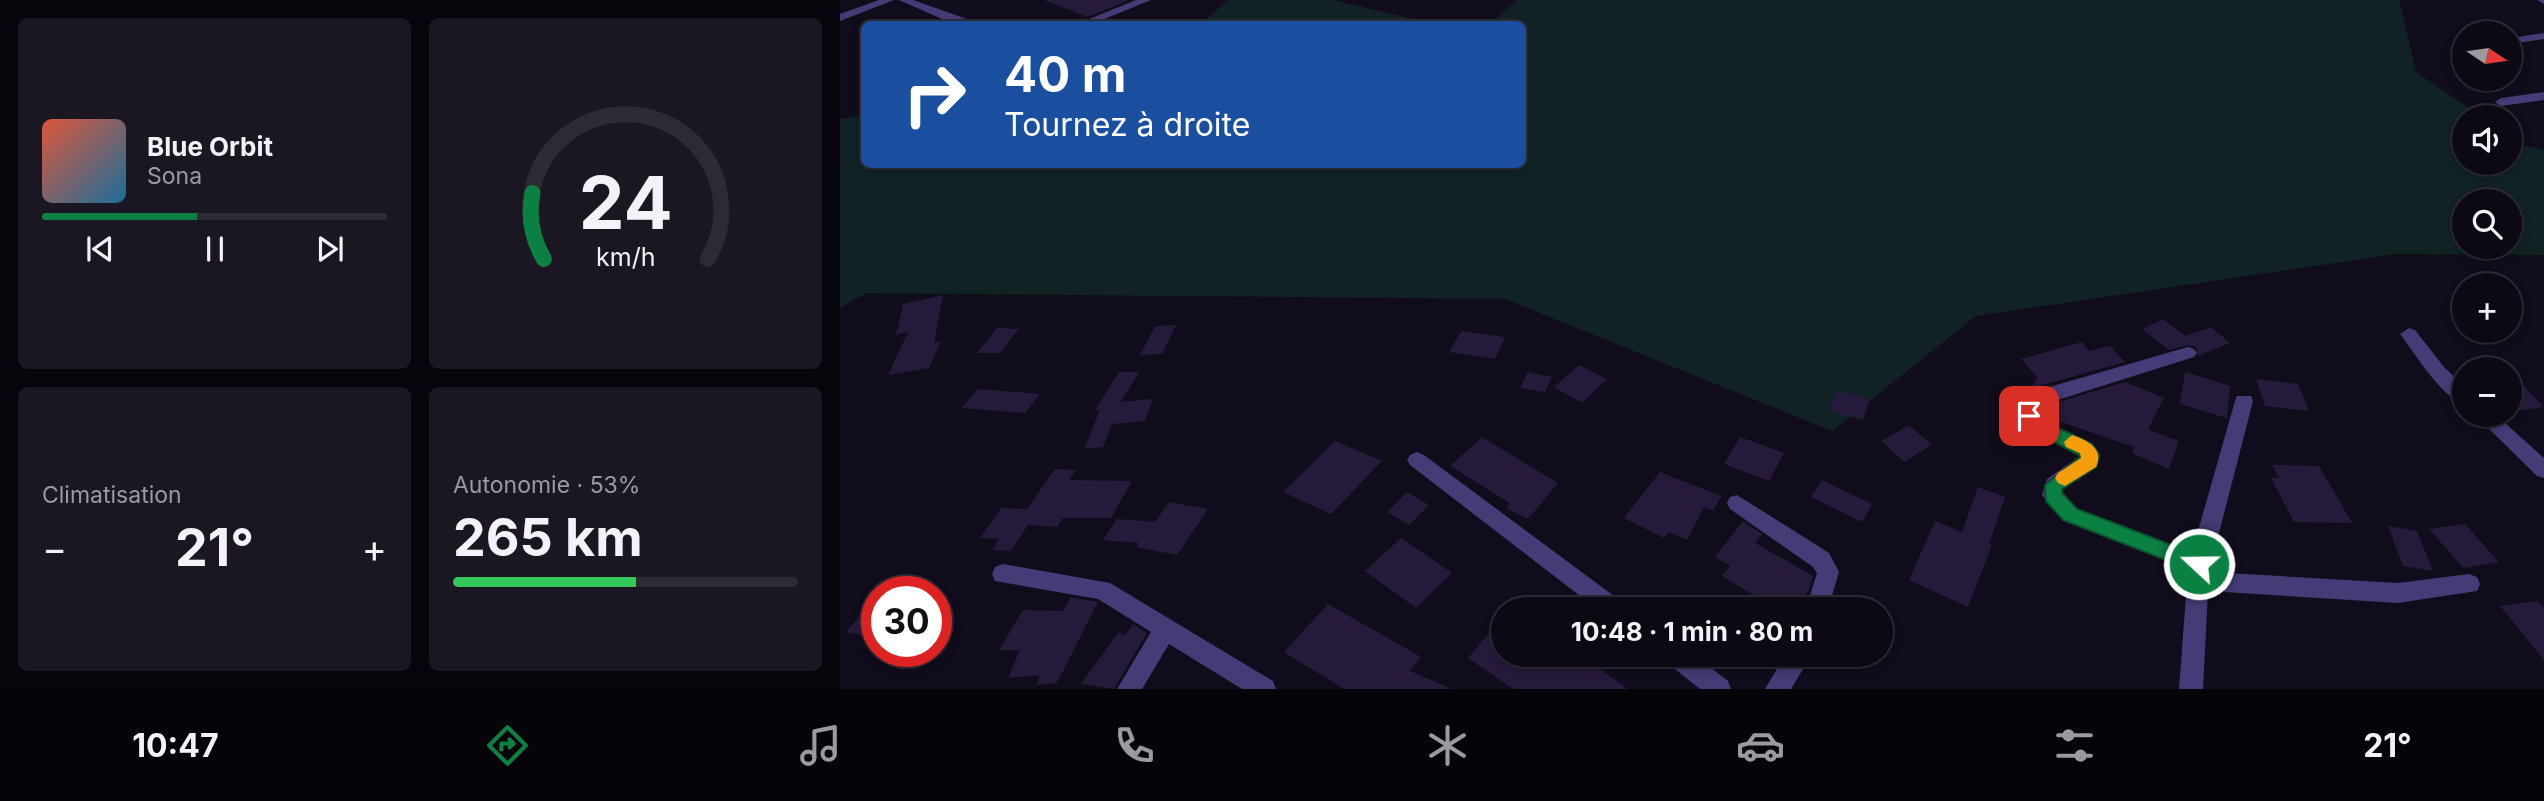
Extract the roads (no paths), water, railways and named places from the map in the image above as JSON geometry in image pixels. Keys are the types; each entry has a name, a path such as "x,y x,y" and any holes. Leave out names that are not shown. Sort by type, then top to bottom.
{"street":[{"path":"840,18 889,0"},
{"path":"904,0 960,21"},
{"path":"1091,21 1146,0"},
{"path":"2522,39 2544,36"},
{"path":"2501,102 2544,96"},
{"path":"2410,334 2438,372 2452,385"},
{"path":"2188,353 2041,398 2029,416 2031,423 2086,449 2091,455 2090,462 2054,485 2052,495 2070,514 2198,573 2398,593 2469,583"},
{"path":"2191,689 2198,573 2244,401"},
{"path":"2497,427 2544,470"},
{"path":"1417,460 1598,597"},
{"path":"1737,503 1821,560 1828,572 1821,597"},
{"path":"1003,574 1102,590 1264,689"},
{"path":"1129,689 1165,630"},
{"path":"1691,667 1719,689"},
{"path":"1777,689 1791,667"}]}
